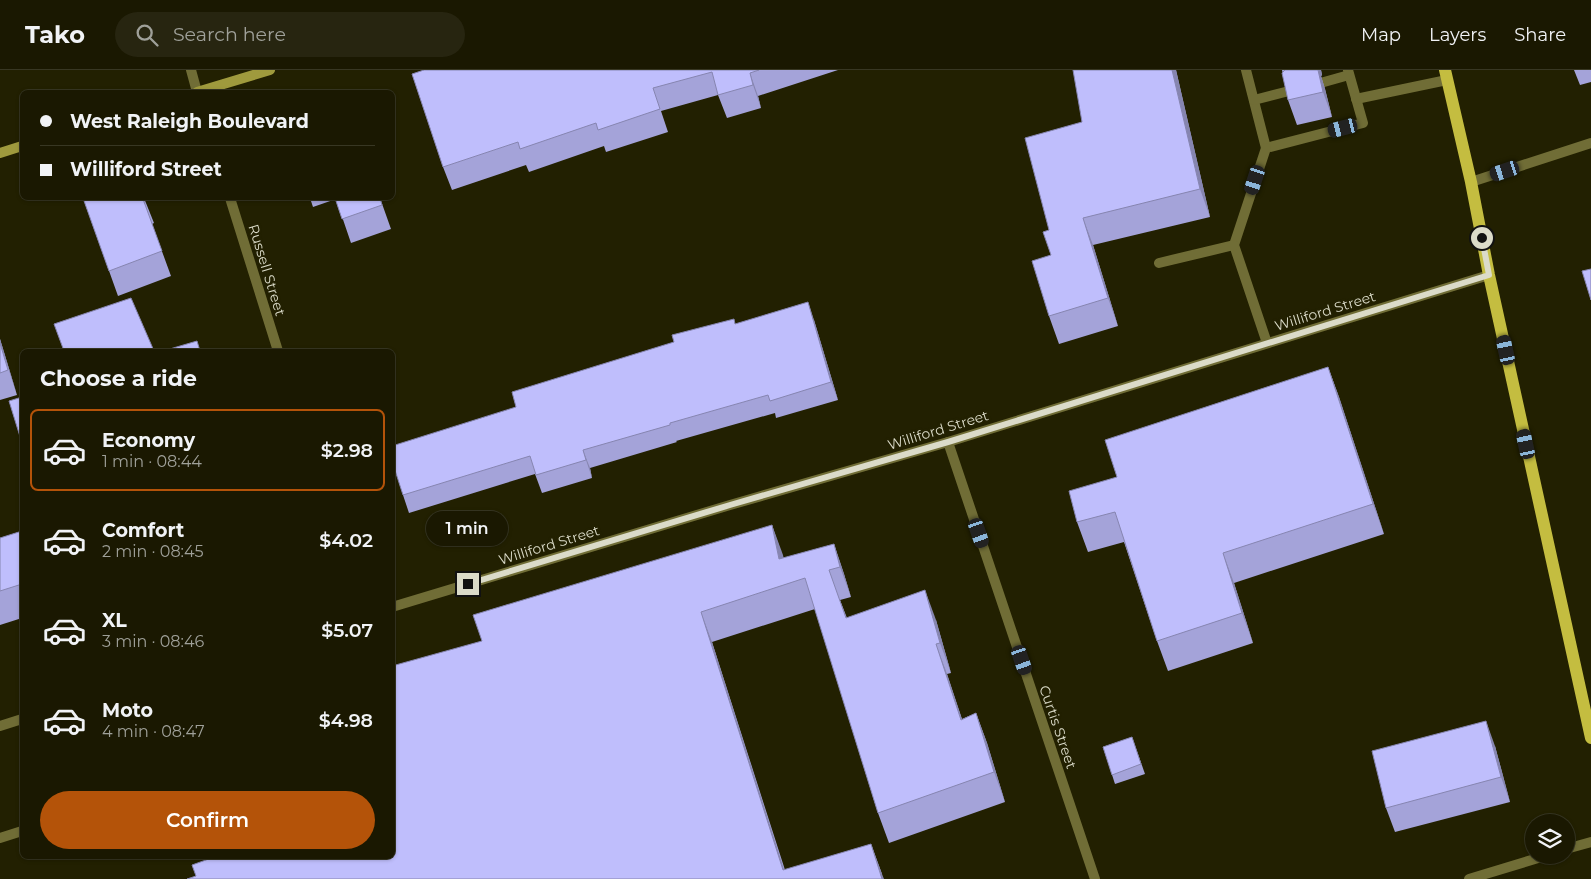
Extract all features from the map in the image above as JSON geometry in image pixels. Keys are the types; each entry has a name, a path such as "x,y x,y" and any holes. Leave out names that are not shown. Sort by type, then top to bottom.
{"main road":[{"path":"204,90 270,70"},
{"path":"1446,75 1471,182 1489,275 1591,738"},
{"path":"0,153 20,147"}],"street":[{"path":"191,70 196,90"},
{"path":"1246,70 1266,148 1234,245 1267,343"},
{"path":"1266,148 1363,123 1349,72 1324,82"},
{"path":"1356,100 1446,75"},
{"path":"1254,100 1289,91"},
{"path":"1471,182 1591,143"},
{"name":"Russell Street","path":"231,200 277,349"},
{"path":"1159,264 1234,245"},
{"name":"Williford Street","path":"395,606 721,507 948,442 1489,275"},
{"name":"Curtis Street","path":"948,442 1095,879"},
{"path":"0,726 20,720"},
{"path":"0,838 20,832"},
{"path":"1575,846 1591,842"},
{"path":"1469,879 1525,862"}],"building":[{"path":"424,70 759,70 750,73 753,85 718,95 712,72 653,88 660,109 598,130 596,123 520,149 518,142 443,167 412,74"},
{"path":"1073,70 1172,70 1200,189 1083,218 1108,298 1049,316 1032,261 1051,255 1043,232 1049,230 1025,138 1082,122"},
{"path":"1285,70 1318,70 1323,92 1288,100 1282,73"},
{"path":"84,200 143,200 162,251 109,271"},
{"path":"336,200 381,200 382,205 342,219"},
{"path":"1591,269 1591,300 1582,271"},
{"path":"131,298 153,349 63,349 54,324"},
{"path":"808,302 831,382 770,401 768,395 583,450 586,460 536,475 530,456 403,495 395,470 395,445 516,407 512,392 674,342 672,335 734,319 735,324"},
{"path":"197,341 199,349 170,349"},
{"path":"0,343 8,370 0,373"},
{"path":"1328,367 1373,504 1223,553 1242,613 1157,641 1115,512 1077,522 1069,491 1117,477 1105,440"},
{"path":"20,398 20,437 9,401"},
{"path":"772,525 779,559 834,544 840,567 829,570 846,618 925,590 940,643 936,644 961,720 976,713 994,772 878,813 805,578 701,612 783,870 871,844 882,879 187,879 196,876 192,865 209,859 395,859 395,665 482,641 473,615"},
{"path":"20,532 20,585 0,591 0,538"},
{"path":"1486,721 1501,777 1386,808 1372,751"},
{"path":"1132,737 1141,764 1112,775 1103,747"}],"route":[{"path":"468,584 948,442 1489,275 1482,238"}]}
